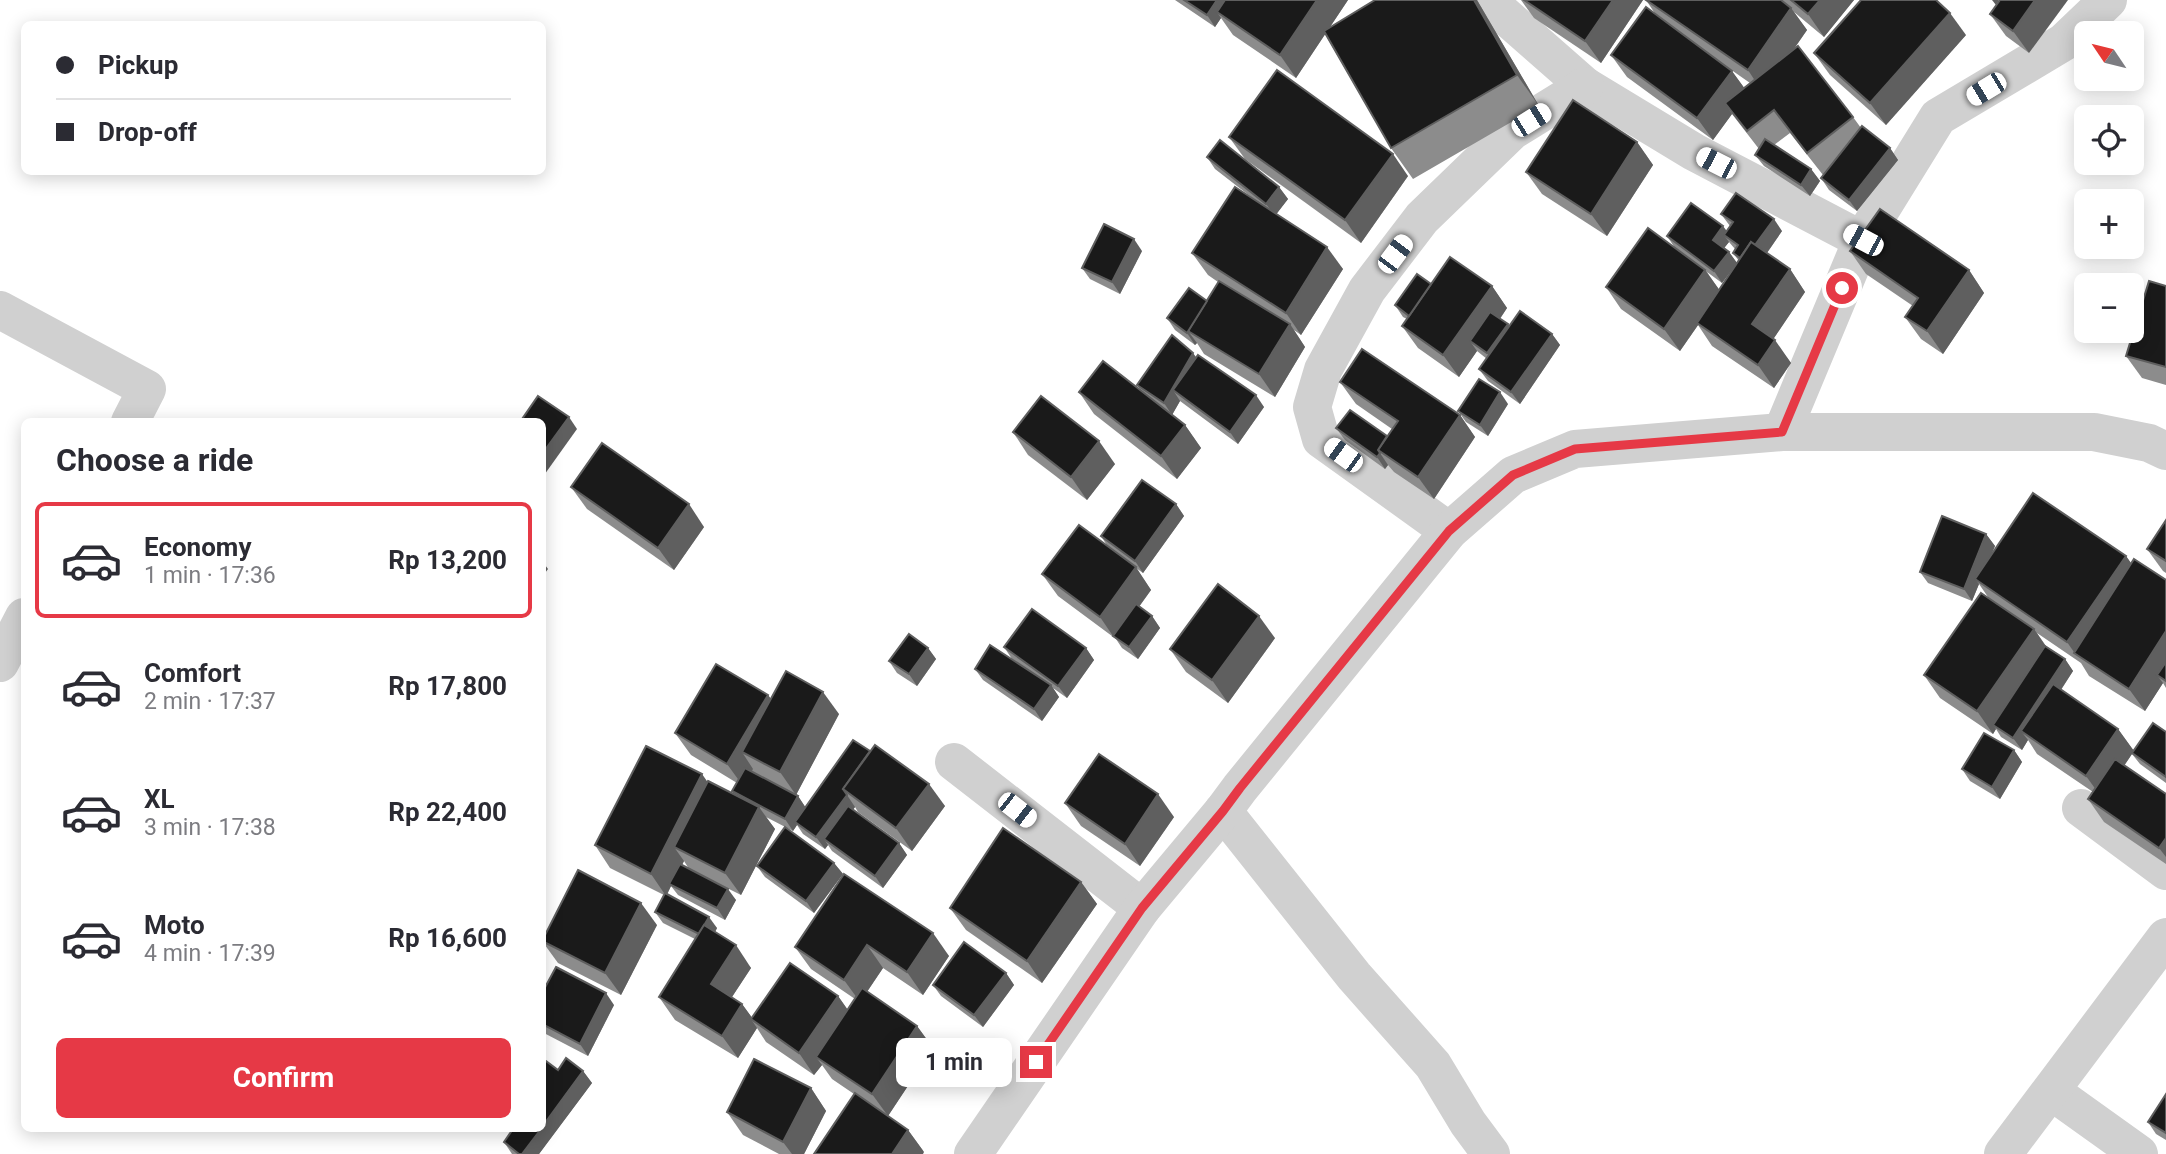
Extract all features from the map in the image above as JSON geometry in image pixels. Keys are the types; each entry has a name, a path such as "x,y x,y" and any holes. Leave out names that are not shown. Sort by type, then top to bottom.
{"street":[{"path":"1487,0 1585,86 1694,152 1863,240"},
{"path":"1782,432 1863,240 1938,117 2064,43 2108,0"},
{"path":"1449,531 1321,439 1311,407 1323,370 1367,290 1422,218 1512,131 1585,86"},
{"path":"0,310 147,389 132,418"},
{"path":"973,1154 1142,908 1449,531 1513,475 1575,449 1782,432 2094,432 2149,443 2166,451"},
{"path":"0,663 21,623"},
{"path":"954,762 1142,908"},
{"path":"2081,808 2166,871"},
{"path":"1223,811 1354,976 1433,1065 1468,1123 1491,1154"},
{"path":"2003,1154 2166,937"},
{"path":"2051,1091 2139,1154"}],"building":[{"path":"1184,0 1217,0 1207,15"},
{"path":"1225,0 1317,0 1280,55 1217,12"},
{"path":"1375,0 1474,0 1517,75 1391,148 1324,31"},
{"path":"1524,0 1613,0 1585,41"},
{"path":"1646,0 1781,0 1791,8 1748,70"},
{"path":"1791,0 1820,0 1808,14"},
{"path":"1861,0 1936,0 1950,13 1870,103 1814,53"},
{"path":"2000,0 2035,0 2013,31 1990,14"},
{"path":"1646,7 1732,71 1697,118 1611,55"},
{"path":"1798,46 1853,117 1807,153 1774,110 1747,131 1725,103"},
{"path":"1277,70 1393,154 1345,220 1229,137"},
{"path":"1573,100 1637,142 1591,214 1526,172"},
{"path":"1862,126 1890,148 1849,200 1821,178"},
{"path":"1765,139 1811,169 1801,185 1755,155"},
{"path":"1220,140 1279,187 1266,204 1207,157"},
{"path":"1235,187 1327,247 1286,313 1192,253"},
{"path":"1736,193 1774,219 1755,245 1751,242 1740,258 1733,253 1738,245 1724,235 1733,222 1721,214"},
{"path":"1691,203 1723,226 1713,240 1729,252 1714,271 1667,236"},
{"path":"1880,209 1969,270 1927,331 1905,317 1918,298 1850,251"},
{"path":"1104,224 1134,239 1112,282 1082,268"},
{"path":"1648,228 1705,270 1664,329 1606,287"},
{"path":"1751,242 1790,269 1752,324 1775,340 1758,365 1697,323"},
{"path":"1450,257 1492,286 1443,355 1402,326"},
{"path":"1417,274 1431,284 1409,316 1395,305"},
{"path":"1219,281 1290,324 1259,374 1188,331"},
{"path":"2149,281 2166,286 2166,367 2126,356 2130,343 2144,343 2144,297"},
{"path":"1189,288 1207,301 1187,333 1167,318"},
{"path":"1520,311 1552,334 1511,392 1479,369"},
{"path":"1490,312 1508,324 1487,353 1470,341"},
{"path":"1172,335 1193,353 1164,403 1137,385"},
{"path":"1362,349 1460,415 1418,477 1378,450 1398,421 1340,382"},
{"path":"1198,355 1256,395 1230,432 1173,390"},
{"path":"1103,361 1185,425 1161,456 1079,392"},
{"path":"1479,379 1500,392 1480,425 1458,411"},
{"path":"538,396 569,417 546,449 546,418 523,418"},
{"path":"1041,396 1099,441 1071,477 1013,432"},
{"path":"1350,410 1387,436 1378,450 1380,453 1377,457 1336,428"},
{"path":"602,443 689,504 658,548 571,487"},
{"path":"1142,480 1176,504 1135,561 1101,536"},
{"path":"2033,493 2126,556 2067,642 1975,579"},
{"path":"1942,516 1986,534 1964,589 1920,572"},
{"path":"2166,520 2166,561 2147,549"},
{"path":"1079,525 1136,567 1100,617 1042,574"},
{"path":"2134,559 2166,580 2166,631 2129,689 2074,653"},
{"path":"1218,584 1259,616 1212,680 1170,649"},
{"path":"1981,593 2034,629 1977,711 1924,675"},
{"path":"1136,604 1152,616 1129,647 1113,636"},
{"path":"1032,609 1086,648 1058,686 1004,647"},
{"path":"909,634 928,648 909,674 889,661"},
{"path":"990,645 1051,685 1034,709 975,669"},
{"path":"2045,646 2065,659 2013,738 1993,725"},
{"path":"2166,662 2166,681 2157,675"},
{"path":"716,664 768,695 727,764 675,733"},
{"path":"786,671 823,692 780,772 742,752"},
{"path":"2053,684 2118,729 2086,776 2021,731"},
{"path":"2153,723 2166,732 2166,777 2132,753"},
{"path":"1984,733 2014,750 1992,787 1962,769"},
{"path":"853,740 870,751 843,789 847,795 816,837 795,822"},
{"path":"875,745 929,784 896,828 843,789"},
{"path":"646,746 702,774 651,874 595,845"},
{"path":"1099,754 1158,794 1125,844 1065,803"},
{"path":"2115,759 2166,794 2166,838 2159,848 2088,799"},
{"path":"745,768 798,796 785,819 732,791"},
{"path":"708,781 759,807 725,873 674,847"},
{"path":"848,806 899,843 875,876 824,839"},
{"path":"785,827 834,863 806,901 757,866"},
{"path":"1003,828 1081,882 1027,961 950,908"},
{"path":"680,864 728,889 717,908 669,884"},
{"path":"578,870 641,903 605,973 546,943 546,933"},
{"path":"844,874 933,933 907,972 867,945 844,980 795,947"},
{"path":"665,893 709,917 699,934 655,912"},
{"path":"704,925 736,945 711,984 742,1004 722,1036 659,997"},
{"path":"964,942 1006,973 974,1015 933,985"},
{"path":"790,963 838,996 799,1053 751,1019"},
{"path":"556,967 606,993 580,1044 546,1026 546,986"},
{"path":"862,988 917,1026 872,1094 816,1057"},
{"path":"566,1058 583,1071 546,1122 546,1061 558,1070"},
{"path":"754,1059 811,1088 783,1142 727,1112"},
{"path":"855,1093 908,1130 892,1154 814,1154"},
{"path":"2166,1094 2166,1133 2148,1122"},
{"path":"511,1132 539,1132 522,1154 504,1142"}],"route":[{"path":"1036,1062 1142,908 1449,531 1513,475 1575,449 1782,432 1842,288"}]}
